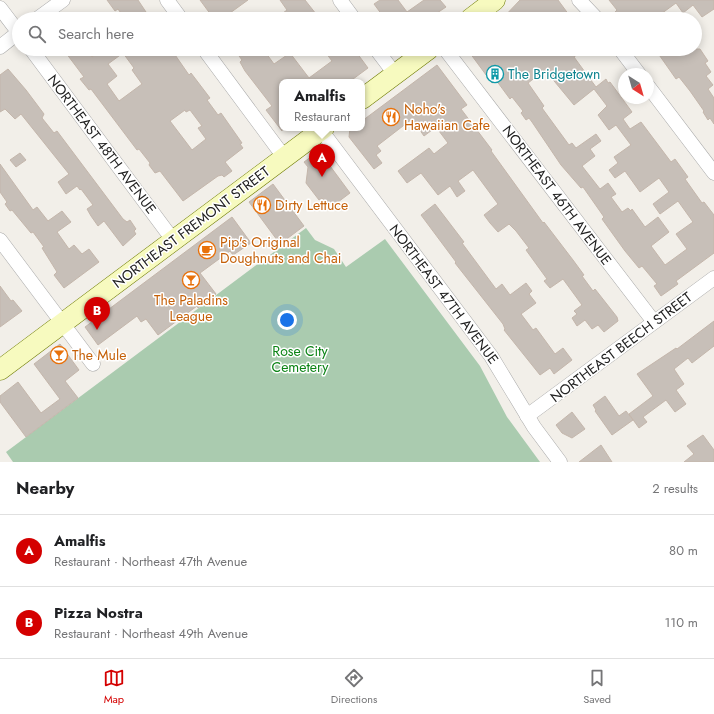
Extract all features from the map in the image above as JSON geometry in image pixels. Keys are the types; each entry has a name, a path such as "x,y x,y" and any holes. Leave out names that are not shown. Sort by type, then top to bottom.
{"main road":[{"path":"479,12 495,0"},
{"path":"365,97 419,56"},
{"name":"NORTHEAST FREMONT STREET","path":"0,370 319,131"}],"street":[{"path":"47,12 63,0"},
{"path":"167,0 176,12"},
{"path":"340,0 349,12"},
{"path":"579,0 590,12"},
{"path":"0,8 12,24"},
{"path":"0,47 12,38"},
{"name":"NORTHEAST 48TH AVENUE","path":"36,56 173,240"},
{"path":"209,56 284,157"},
{"path":"381,56 395,74"},
{"name":"NORTHEAST 46TH AVENUE","path":"450,56 654,322"},
{"path":"625,56 634,68"},
{"path":"654,94 714,173"},
{"name":"NORTHEAST 47TH AVENUE","path":"323,131 491,356 527,416 560,462"},
{"path":"0,240 93,364"},
{"name":"NORTHEAST BEECH STREET","path":"527,416 714,278"}],"green space":[{"name":"Rose City Cemetery","path":"306,228 315,240 334,249 346,267 385,239 480,366 507,417 540,462 13,462 6,452"}],"building":[{"path":"107,0 138,0 146,12 120,12 118,9 115,11"},
{"path":"200,0 248,0 231,12 209,12"},
{"path":"280,0 305,0 314,12 284,12 287,10"},
{"path":"380,0 398,0 407,12 380,12 374,4"},
{"path":"424,0 440,0 446,7 438,12 407,12"},
{"path":"520,0 558,0 567,12 509,12"},
{"path":"609,0 714,0 714,9 702,17 702,12 698,12 693,5 682,12 676,3 664,12 615,12 617,10"},
{"path":"702,52 708,61 705,63 711,72 706,76 713,85 708,89 714,98 714,124 710,118 708,120 703,112 704,111 679,77 676,79 660,56 702,56"},
{"path":"68,56 119,56 108,64 117,76 107,84 119,101 142,84 132,70 134,68 125,56 176,56 189,75 191,73 210,98 207,100 218,115 221,113 242,143 240,144 243,148 225,162 232,171 224,177 222,175 218,176 183,201 160,171 155,173 149,165 150,163 139,149 137,150 91,89 89,90 80,79 84,77","holes":["185,110 186,112 190,110 202,126 198,128 206,139 192,150 170,121"]},
{"path":"239,56 268,56 274,64 286,56 292,56 309,78 332,61 328,56 359,56 368,68 353,79 279,79 279,127 266,110 272,106 245,71 240,62 242,60"},
{"path":"472,56 575,56 574,57 596,87 606,79 608,83 610,82 618,93 618,104 626,104 632,112 623,119 630,129 641,122 671,162 675,159 688,177 685,179 702,203 704,202 714,215 714,253 676,281 678,284 661,296 654,286 657,284 642,266 639,268 625,251 602,219 604,217 583,187 581,188 561,165 529,118 526,120 521,113 523,111 512,97 510,99 496,80 492,83","holes":["545,70 574,105 594,89 607,106 598,115 609,130 616,125 631,145 614,157 618,163 609,170 615,178 625,171 640,192 659,178 669,192 653,204 660,214 678,201 693,222 676,234 687,249 665,265 651,246 669,232 658,217 645,227 632,209 631,211 628,208 622,212 611,197 616,194 608,183 600,189 582,166 595,156 590,149 601,141 596,134 576,148 572,143 569,145 542,108 544,106 528,83"]},
{"path":"437,65 467,105 461,109 492,150 491,151 543,223 544,222 584,275 582,276 593,291 595,289 617,317 618,321 604,332 598,325 592,329 585,320 577,326 572,318 577,314 574,311 582,305 563,279 550,288 544,281 547,279 526,250 529,248 516,231 509,224 498,232 484,215 498,204 473,170 458,181 465,191 457,197 450,186 438,195 421,173 407,183 398,171 429,148 434,154 448,143 436,127 424,136 412,119 377,146 381,151 376,155 382,163 374,169 349,137 350,131 365,131 365,119"},
{"path":"8,69 44,114 42,118 54,133 57,131 123,219 127,222 130,220 136,229 134,231 136,234 123,246 104,221 98,226 87,209 93,205 81,189 80,190 77,186 66,194 58,182 69,174 21,114 15,119 5,109 0,112 0,75"},
{"path":"319,151 350,193 330,208 322,198 319,200 306,183 308,167 304,162"},
{"path":"20,153 26,160 16,167 10,160"},
{"path":"0,164 33,210 37,207 48,221 62,211 71,222 57,232 69,249 74,245 82,254 89,249 99,262 64,288 54,275 57,272 42,248 44,247 33,232 31,233 12,210 10,211 5,204 7,202 0,192"},
{"path":"273,184 304,226 280,244 249,202"},
{"path":"435,204 464,242 462,243 496,289 502,284 510,295 526,283 532,291 529,294 536,303 521,314 533,330 536,328 555,354 563,348 572,360 554,374 550,368 540,375 504,330 503,324 455,263 456,262 421,215"},
{"path":"232,217 251,243 233,255 230,251 200,273 216,294 158,335 146,319 141,322 137,316 98,345 85,327"},
{"path":"0,286 11,301 13,300 22,311 0,327"},
{"path":"714,321 714,346 692,363 688,358 674,369 684,384 676,390 686,404 675,412 666,400 643,417 647,422 639,428 629,414 653,396 637,374 676,348 677,349"},
{"path":"60,344 79,370 65,381 78,398 26,437 0,402 0,396 18,382 41,413 60,399 34,364"},
{"path":"605,396 619,416 626,411 633,420 612,435 595,411 596,410 593,405"},
{"path":"572,412 585,429 572,438 562,433 556,425"},
{"path":"703,435 714,450 714,462 684,462 694,454 687,446"},
{"path":"601,445 612,462 579,462"}],"place":[{"name":"The Bridgetown","path":"495,74"},
{"name":"Noho's Hawaiian Cafe","path":"391,117"},
{"name":"Amalfis","path":"322,177"},
{"name":"Dirty Lettuce","path":"262,205"},
{"name":"Pip's Original Doughnuts and Chai","path":"207,250"},
{"name":"The Paladins League","path":"191,280"},
{"name":"Pizza Nostra","path":"97,330"},
{"name":"The Mule","path":"59,355"}]}
